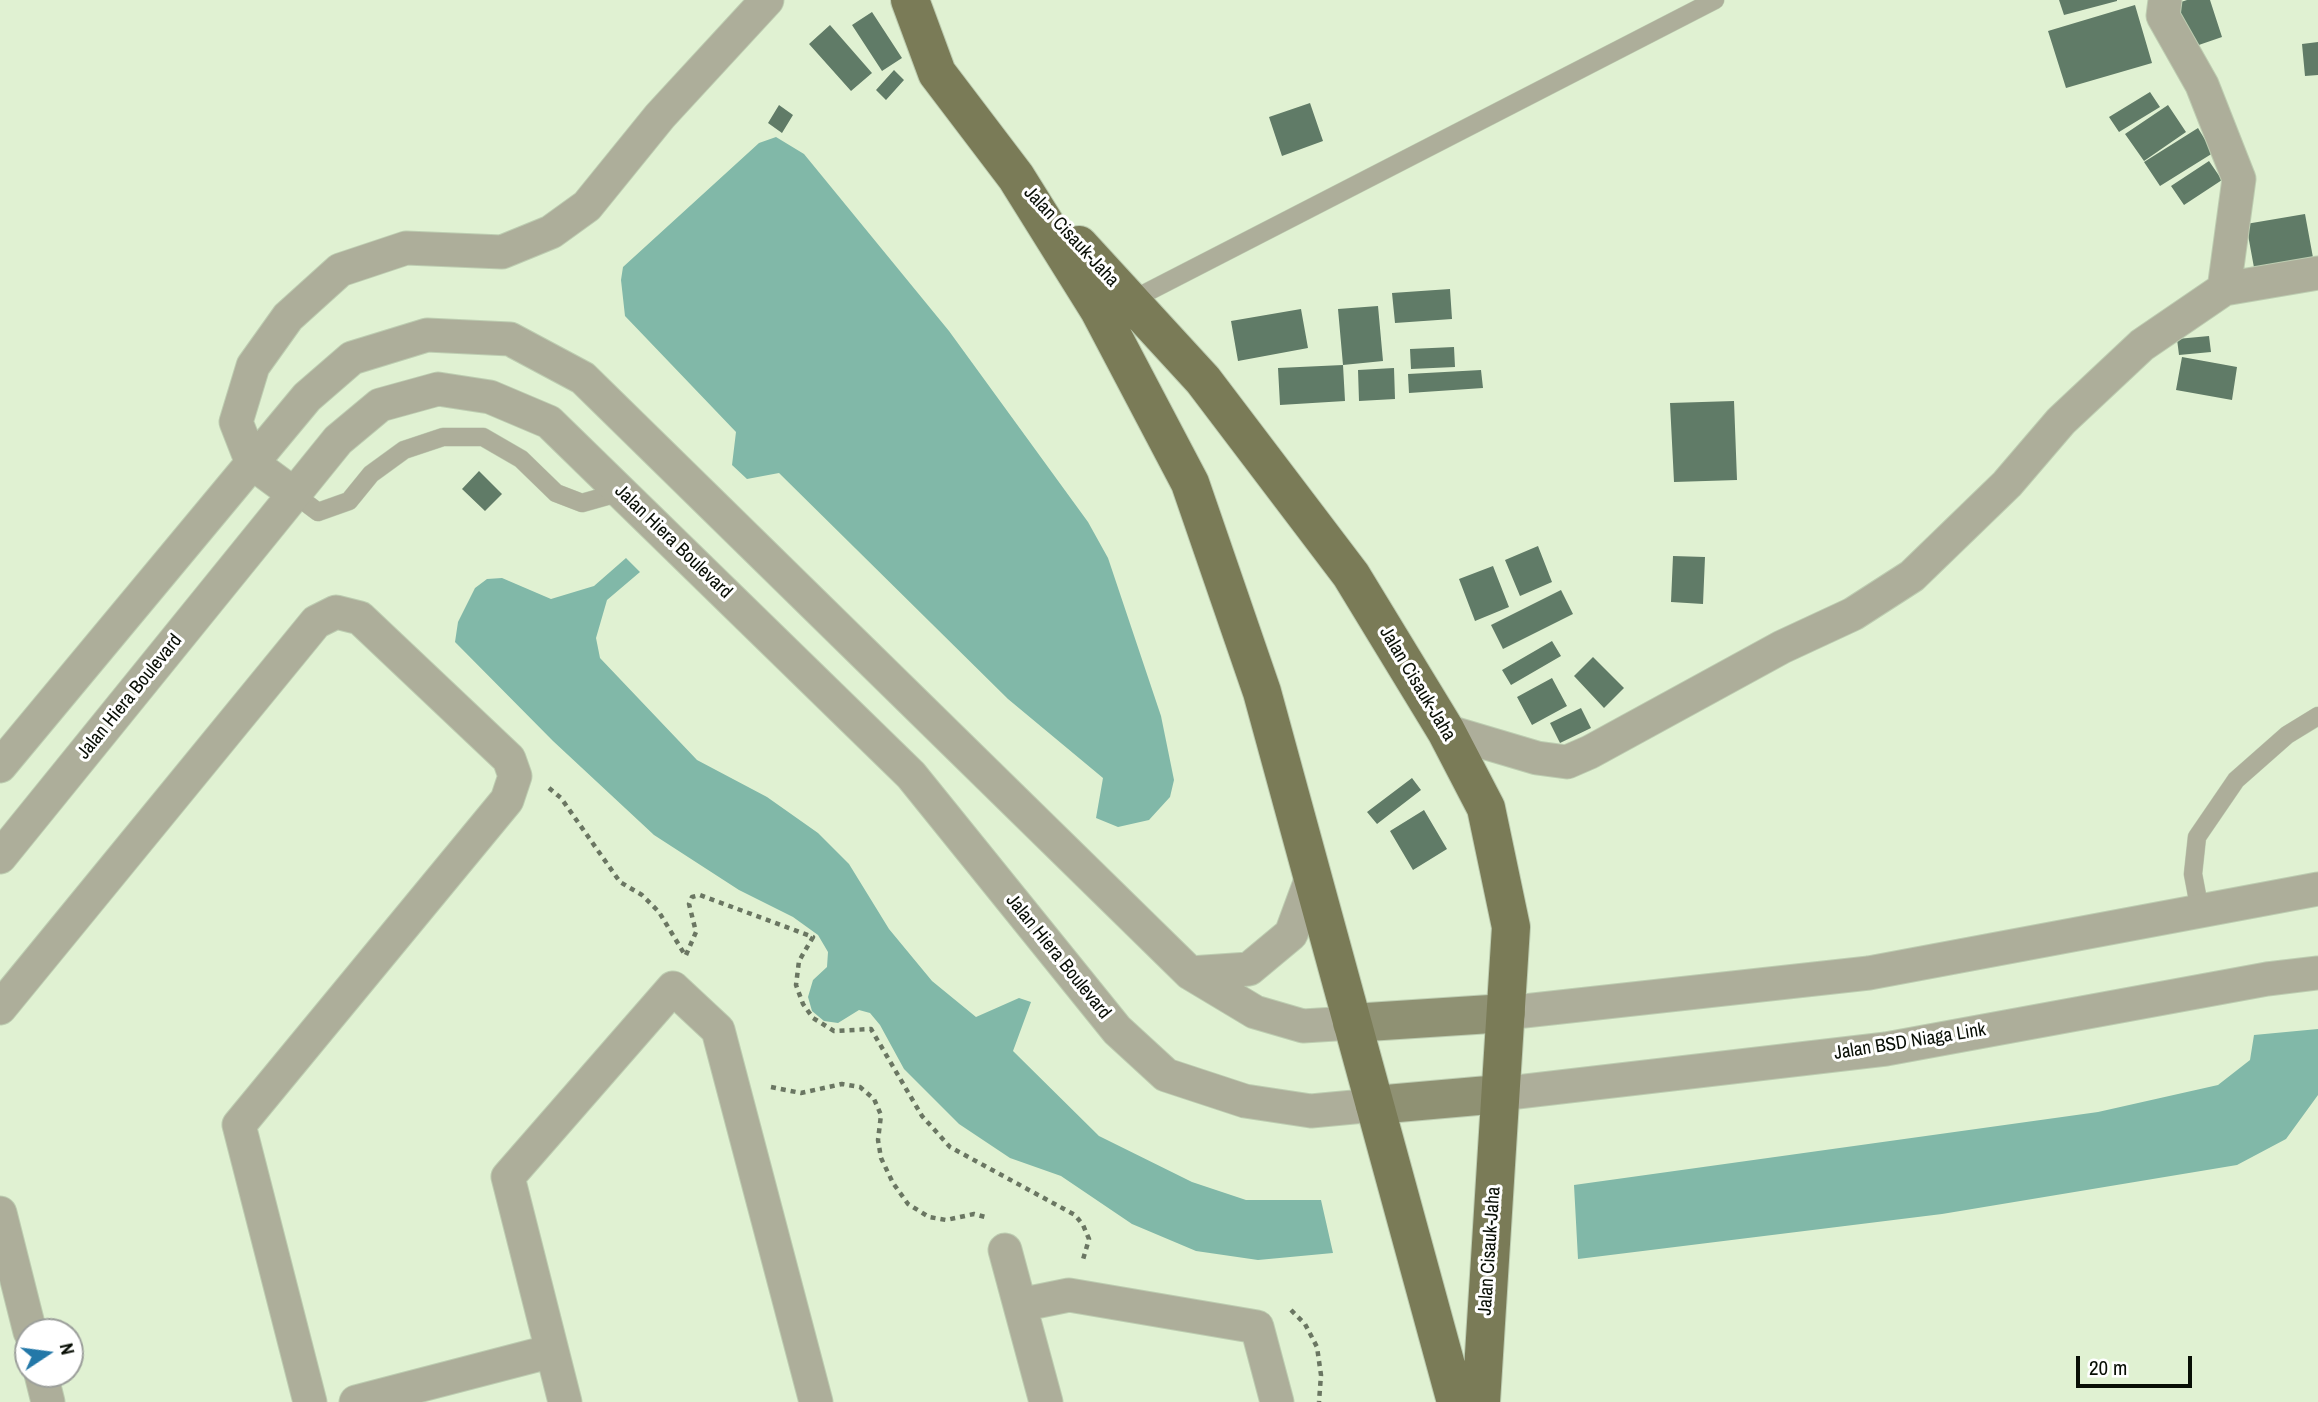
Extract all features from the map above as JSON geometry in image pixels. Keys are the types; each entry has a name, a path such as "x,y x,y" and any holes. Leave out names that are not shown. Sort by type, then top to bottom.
{"main road":[{"path":"910,0 937,73 1016,177"},
{"name":"Jalan Cisauk-Jaha","path":"1016,177 1203,380 1351,575 1446,731 1486,808 1511,926 1481,1402"},
{"name":"Jalan Cisauk-Jaha","path":"1016,177 1099,310 1190,482 1262,692 1455,1402"},
{"path":"1352,1023 1506,1013"},
{"path":"1375,1105 1500,1094"}],"street":[{"path":"293,494 252,463 236,422 253,366 288,317 340,270 406,248 502,252 551,232 587,206 660,116 767,0"},
{"path":"2165,0 2163,16 2202,86 2239,179 2224,289"},
{"path":"1446,731 1537,758 1567,762 1782,647 1853,614 1912,576 2007,484 2061,421 2142,345 2224,289 2318,273"},
{"path":"0,766 307,397 352,358 427,335 510,340 583,378 1190,973 1255,1012 1303,1026 1352,1023"},
{"name":"Jalan Hiera Boulevard","path":"0,857 338,440 380,405 438,389 490,397 549,422 911,775 1117,1030 1166,1074 1245,1101 1311,1111 1375,1105"},
{"path":"0,1008 316,622 336,612 360,618 509,759 515,776 506,800 239,1125 310,1402"},
{"path":"1190,973 1249,969 1291,934 1312,877"},
{"path":"1506,1013 1869,973 2318,889"},
{"name":"Jalan BSD Niaga Link","path":"1500,1094 1886,1049 2266,979 2318,974"},
{"path":"565,1402 508,1177 673,989 718,1030 816,1402"},
{"path":"0,1213 26,1318"},
{"path":"1005,1250 1046,1402"},
{"path":"1020,1305 1069,1295 1257,1327 1277,1402"},
{"path":"356,1402 552,1351"}],"lane":[{"path":"1130,301 1715,0"},
{"path":"293,494 318,512 349,501 371,474 404,450 443,437 483,437 521,459 556,494 582,503 621,492"},
{"path":"2200,911 2193,874 2197,836 2236,780 2287,735 2318,716"}],"path":[{"path":"515,776 533,772 561,798 620,882 642,895 659,912 686,956"},
{"path":"673,989 696,932 689,904 692,897 700,895 813,937 799,961 796,985 803,1004 813,1018 834,1031 871,1029 922,1116 950,1147 1075,1215 1083,1225 1089,1239 1087,1252 1069,1295"},
{"path":"729,1073 783,1091 801,1093 842,1084 860,1087 874,1099 880,1115 878,1140 881,1158 893,1183 908,1204 929,1217 946,1220 974,1214 1006,1226 1005,1250"}],"water":[{"path":"776,137 804,154 949,331 1088,522 1108,558 1161,716 1174,780 1170,797 1149,820 1118,827 1096,818 1103,778 1008,699 779,473 747,479 732,465 736,432 625,316 621,280 623,267 759,143"},
{"path":"626,558 640,572 607,600 596,638 600,658 697,760 767,797 818,833 849,864 889,929 932,981 976,1017 1019,998 1031,1002 1013,1051 1099,1136 1192,1182 1246,1200 1321,1200 1333,1253 1258,1260 1196,1251 1132,1224 1061,1176 1010,1158 959,1124 904,1069 880,1025 870,1013 859,1010 838,1023 824,1021 812,1011 808,997 813,980 827,967 828,952 818,935 793,917 739,890 654,835 553,741 455,642 458,622 475,588 487,579 502,578 551,599 594,586"},
{"path":"2318,1029 2318,1095 2286,1139 2237,1165 1942,1214 1578,1259 1574,1185 2098,1112 2218,1085 2250,1060 2254,1035"}],"building":[{"path":"2059,0 2117,0 2117,1 2064,15"},
{"path":"2187,0 2210,0 2222,37 2190,48 2175,4"},
{"path":"2135,5 2152,63 2066,88 2048,31"},
{"path":"872,12 902,58 882,71 852,25"},
{"path":"830,25 872,73 851,91 809,44"},
{"path":"2318,42 2318,75 2305,76 2302,44"},
{"path":"894,70 904,80 886,100 876,90"},
{"path":"2150,92 2160,107 2119,132 2109,117"},
{"path":"1310,103 1323,141 1282,156 1269,117"},
{"path":"779,105 793,115 782,133 768,123"},
{"path":"2168,105 2186,132 2144,161 2125,134"},
{"path":"2198,128 2213,153 2160,186 2144,162"},
{"path":"2209,161 2222,180 2184,205 2171,186"},
{"path":"2305,214 2314,263 2255,273 2246,224"},
{"path":"1450,289 1452,319 1395,323 1392,293"},
{"path":"1378,306 1383,361 1343,365 1338,309"},
{"path":"1301,309 1308,348 1238,361 1231,321"},
{"path":"2209,336 2211,352 2179,355 2177,339"},
{"path":"1454,347 1455,367 1411,369 1410,349"},
{"path":"2182,357 2237,367 2232,400 2176,390"},
{"path":"1343,365 1345,401 1280,405 1278,368"},
{"path":"1394,368 1395,399 1359,401 1358,370"},
{"path":"1481,370 1483,388 1409,393 1408,374"},
{"path":"1734,401 1737,480 1674,482 1670,403"},
{"path":"479,471 502,494 485,511 462,489"},
{"path":"1538,546 1552,582 1520,596 1505,560"},
{"path":"1673,556 1705,557 1703,604 1671,602"},
{"path":"1493,566 1509,607 1475,621 1459,579"},
{"path":"1561,590 1573,614 1503,649 1491,625"},
{"path":"1552,641 1561,656 1511,685 1502,670"},
{"path":"1593,657 1624,688 1604,708 1574,676"},
{"path":"1552,678 1567,706 1532,725 1517,697"},
{"path":"1581,708 1591,728 1560,743 1550,723"},
{"path":"1412,778 1421,790 1377,824 1367,812"},
{"path":"1424,810 1447,849 1413,870 1390,831"}]}
